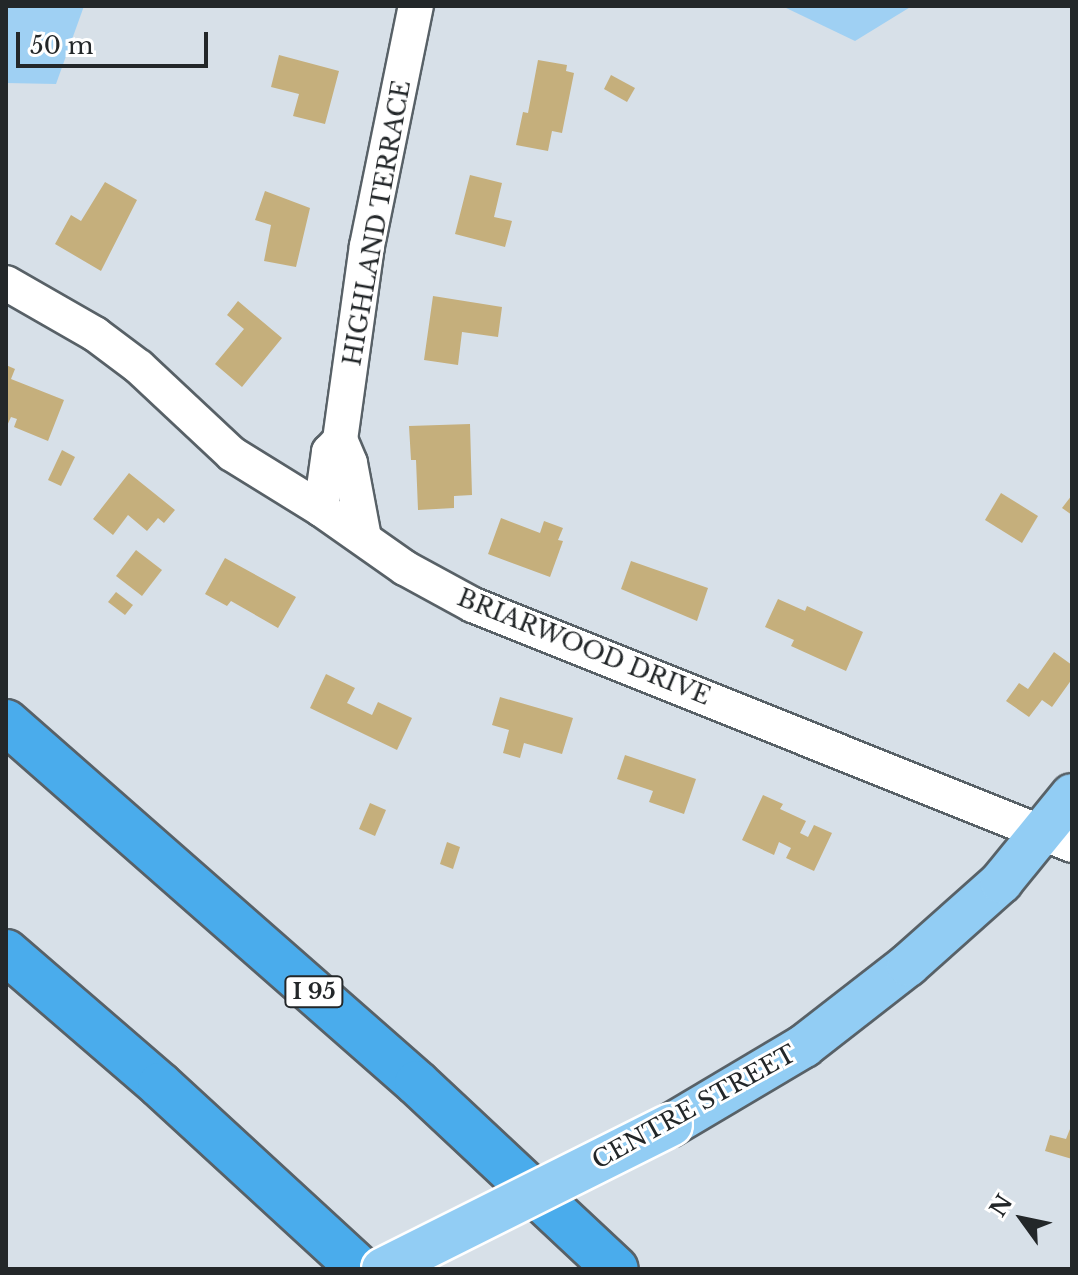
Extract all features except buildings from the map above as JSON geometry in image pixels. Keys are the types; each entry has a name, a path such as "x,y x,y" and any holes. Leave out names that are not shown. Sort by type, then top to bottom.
{"highway":[{"name":"I 95","path":"6,722 417,1083 616,1269"},
{"path":"6,952 160,1085 360,1269"}],"main road":[{"name":"CENTRE STREET","path":"383,1269 671,1125 804,1046 857,1007 1001,882 1058,839 1072,795"}],"street":[{"name":"HIGHLAND TERRACE","path":"364,538 350,463 340,440 367,246 416,6"},
{"name":"BRIARWOOD DRIVE","path":"6,283 95,334 139,367 232,454 321,509 405,568 473,605 1058,839"},
{"name":"HIGHLAND TERRACE","path":"321,509 329,452 340,440"}],"shaded area":[{"path":"6,6 84,6 56,84 6,83"},
{"path":"782,6 912,6 855,41"}]}
